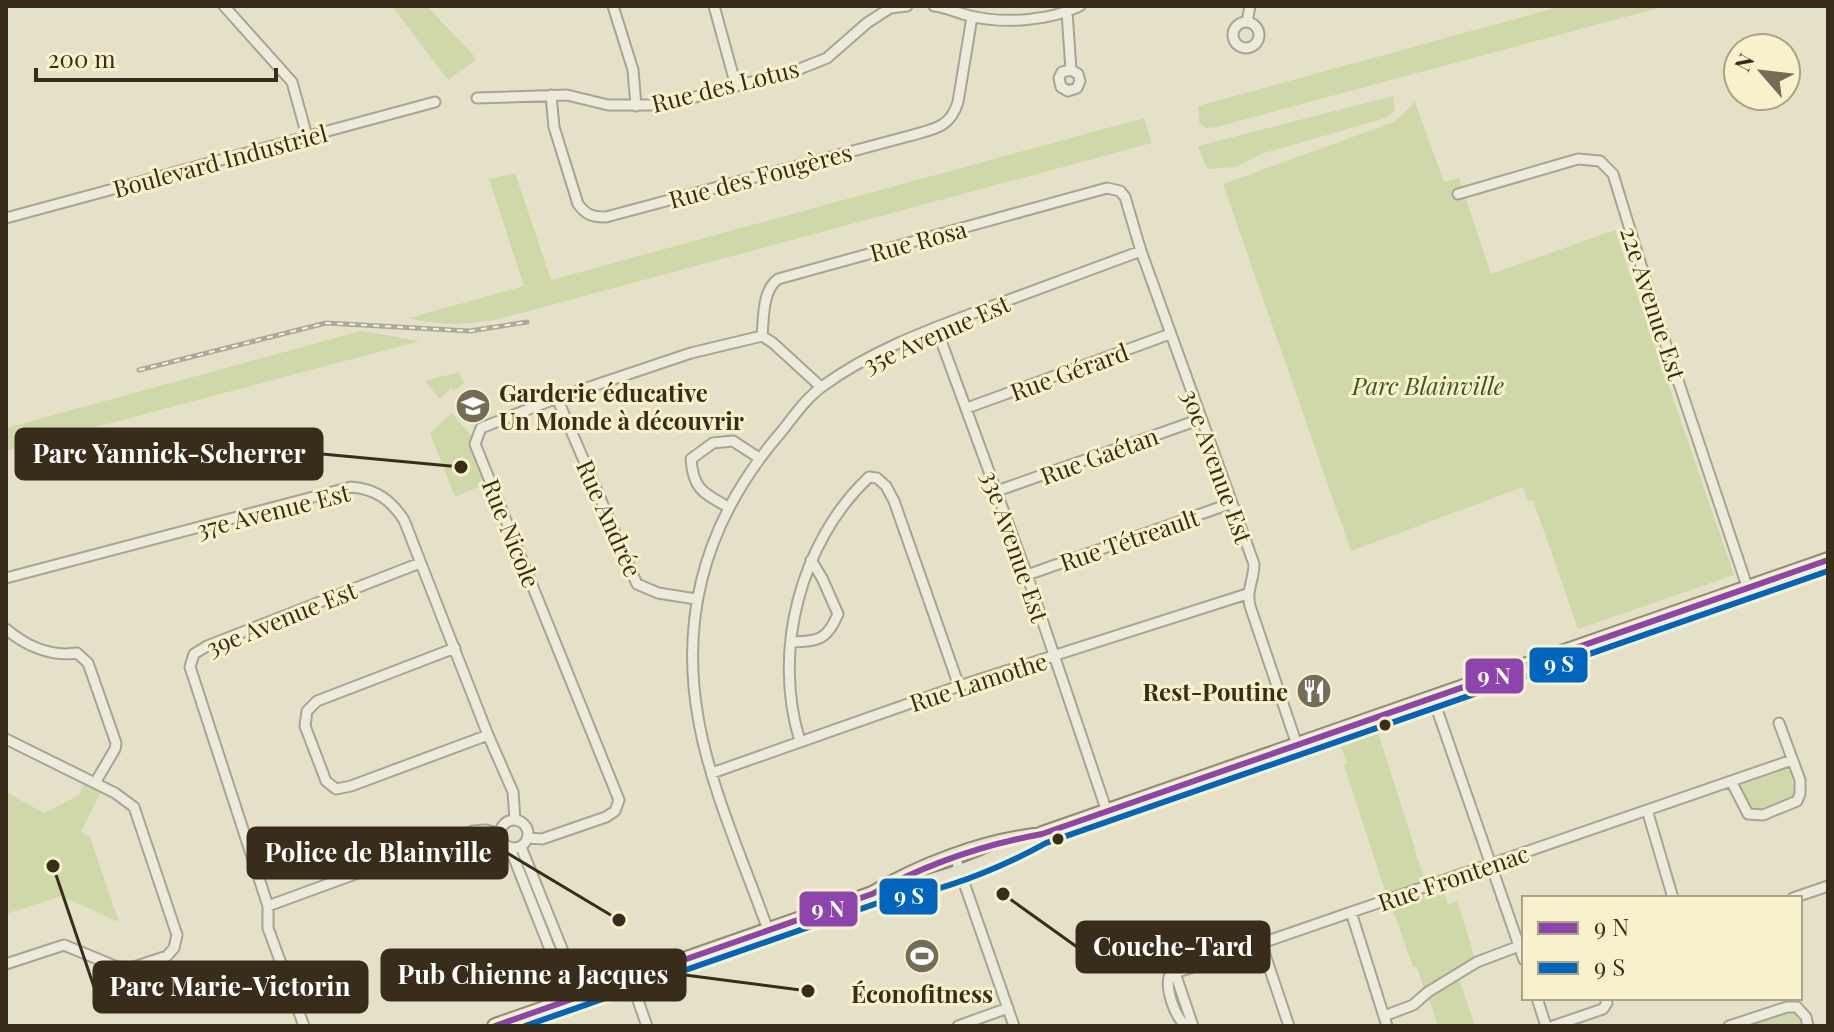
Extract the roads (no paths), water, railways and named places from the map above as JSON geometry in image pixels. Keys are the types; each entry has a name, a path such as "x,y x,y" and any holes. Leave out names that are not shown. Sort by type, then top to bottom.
{"main road":[{"path":"495,1026 516,1022 630,978 872,894 906,889 1007,839 1042,834 1107,812 1828,560"}],"street":[{"path":"224,6 292,82 307,136"},
{"path":"613,6 633,70 636,106"},
{"path":"714,6 736,86"},
{"name":"Rue des Lotus","path":"477,98 567,95 608,105 665,105 797,70 827,58 890,7 907,6"},
{"path":"934,6 972,17 1018,20 1067,12 1080,6"},
{"path":"1247,22 1250,6"},
{"path":"1067,12 1071,70"},
{"name":"Rue des Fougères","path":"551,95 554,127 578,204 584,213 606,217 909,136 947,123 954,115 958,102 972,17"},
{"name":"Boulevard Industriel","path":"6,218 435,102"},
{"name":"22e Avenue Est","path":"1458,194 1578,159 1600,161 1613,174 1660,327 1748,589"},
{"name":"Rue Rosa","path":"762,336 767,292 778,279 1107,188 1118,189"},
{"name":"30e Avenue Est","path":"1118,189 1125,197 1170,334 1254,564 1254,578 1247,594 1297,745"},
{"name":"35e Avenue Est","path":"768,930 712,773 698,720 693,683 691,645 696,599 710,549 728,507 759,458 821,387 888,348 936,327 1141,251"},
{"name":"33e Avenue Est","path":"936,327 1027,575 1107,812"},
{"name":"Rue Gérard","path":"967,408 1170,334"},
{"path":"762,336 821,387"},
{"name":"Rue Nicole","path":"528,838 542,839 606,817 615,811 619,800 475,444 481,428 557,398 691,353 762,336"},
{"name":"Rue Andrée","path":"557,398 637,584 658,593 696,599"},
{"name":"Rue Gaétan","path":"997,491 1201,419"},
{"path":"728,507 702,493 692,476 691,459 713,443 733,441 759,458"},
{"path":"800,741 788,689 797,605 811,560 830,524 869,477 877,478 886,486 894,501 959,686"},
{"name":"37e Avenue Est","path":"6,578 351,487 368,490 392,502 404,520 513,792 515,820"},
{"name":"Rue Tétreault","path":"1027,575 1232,503"},
{"path":"792,642 814,641 830,632 838,614 811,560"},
{"name":"39e Avenue Est","path":"304,1026 268,928 268,906 190,667 194,654 207,646 420,563"},
{"name":"Rue Lamothe","path":"712,773 959,686 1247,594"},
{"path":"6,629 37,649 58,656 77,653 88,663 116,743 95,783"},
{"path":"455,648 317,701 307,711 305,726 326,781 336,789 488,735"},
{"path":"1351,912 1385,1021 1477,962 1522,945 1433,698"},
{"path":"1731,781 1748,814 1763,815 1797,801 1800,780 1779,723"},
{"path":"6,739 126,799 134,807 177,935 174,948 167,956 131,968 117,967 64,945 6,964"},
{"name":"Rue Frontenac","path":"1192,1025 1175,973 1792,760"},
{"path":"1647,810 1672,896"},
{"path":"516,847 528,838 525,825 515,820 505,824 500,834 501,840 516,847 546,907 575,998"},
{"path":"268,906 473,831 486,830 500,834"},
{"path":"516,847 536,911 575,998"},
{"path":"957,864 1014,1026"},
{"path":"1799,896 1828,886"},
{"path":"536,911 546,907"},
{"path":"1261,943 1289,1026"},
{"path":"630,978 647,1026"},
{"path":"1538,1000 1546,1026"},
{"path":"1553,1026 1603,1009 1606,1000"},
{"path":"1729,1026 1787,1007 1797,1007 1806,1017 1808,1026"},
{"path":"958,1026 1008,1008"}],"railway":[{"path":"139,370 326,323 470,331 527,322"}],"place":[{"name":"Garderie éducative Un Monde à découvrir","path":"473,406"},
{"name":"Parc Yannick-Scherrer","path":"461,467"},
{"name":"Rest-Poutine","path":"1314,691"},
{"name":"Parc Marie-Victorin","path":"53,866"},
{"name":"Couche-Tard","path":"1003,894"},
{"name":"Police de Blainville","path":"619,920"},
{"name":"Éconofitness","path":"922,956"},
{"name":"Pub Chienne a Jacques","path":"808,991"}],"park label":[{"name":"Parc Blainville","path":"1428,385"}]}
